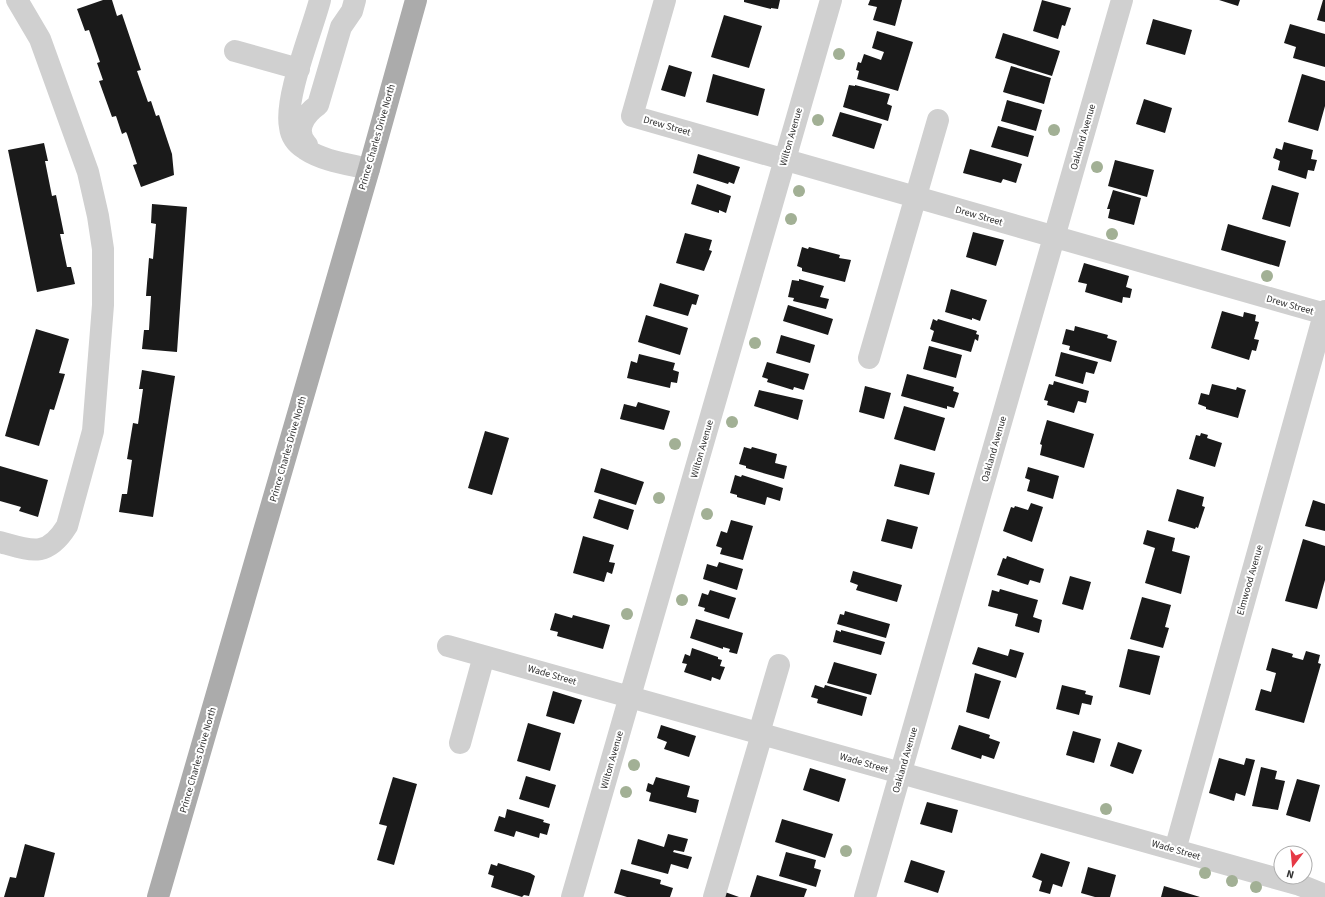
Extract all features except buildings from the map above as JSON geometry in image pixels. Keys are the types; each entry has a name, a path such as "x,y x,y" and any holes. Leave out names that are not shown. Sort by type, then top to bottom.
{"main road":[{"name":"Prince Charles Drive North","path":"158,897 369,169 416,0"}],"street":[{"path":"0,542 28,550 42,550 59,540 68,526 93,431 103,305 103,249 98,216 88,172 40,39 17,0"},
{"path":"320,0 299,69 290,106 290,128 296,141 304,149 319,156 369,169"},
{"path":"341,0 341,27"},
{"path":"319,156 305,143 301,131 308,112 318,105 341,27 352,11 355,0"},
{"name":"Drew Street","path":"665,0 632,116 916,198 1325,313"},
{"name":"Wilton Avenue","path":"572,897 830,0"},
{"name":"Oakland Avenue","path":"865,897 902,773 1122,0"},
{"path":"235,51 299,69"},
{"path":"869,358 938,120"},
{"name":"Elmwood Avenue","path":"1175,850 1325,313"},
{"name":"Wade Street","path":"448,646 1300,885 1325,895"},
{"path":"460,743 484,656"},
{"path":"714,897 779,665"}]}
